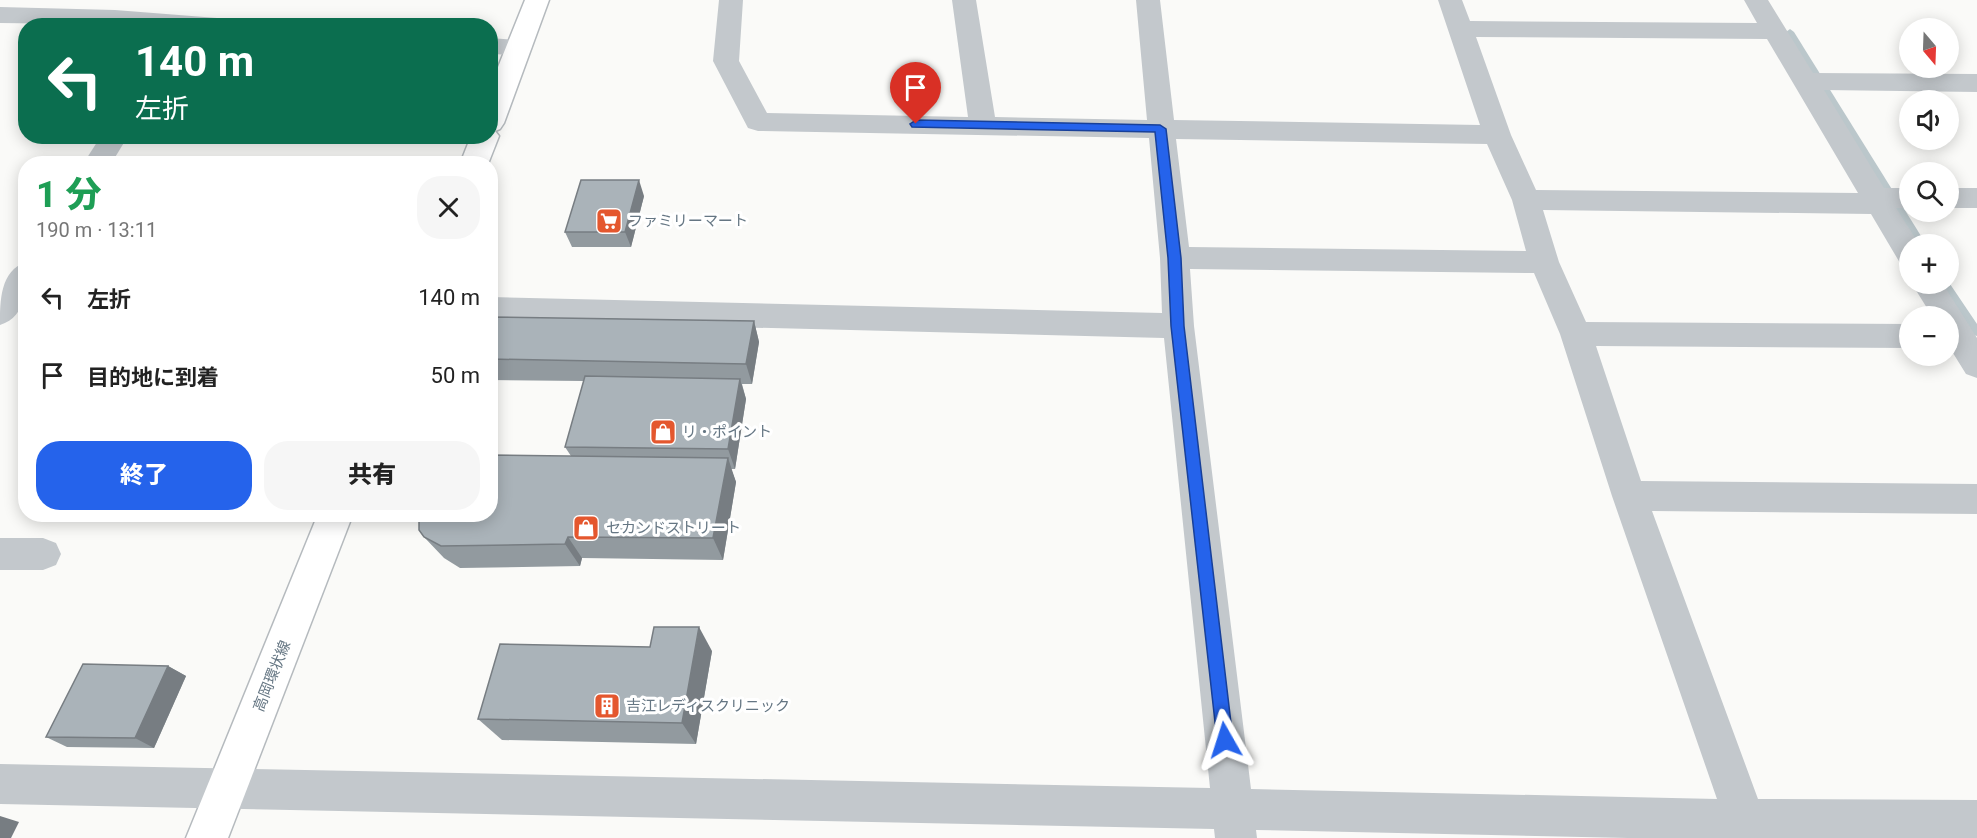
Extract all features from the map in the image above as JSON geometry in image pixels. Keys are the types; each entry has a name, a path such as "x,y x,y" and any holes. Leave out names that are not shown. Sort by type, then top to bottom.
{"main road":[{"path":"498,102 537,0"},
{"name":"高岡環状線","path":"207,838 333,522"}],"street":[{"path":"731,0 726,61 758,122 1497,135"},
{"path":"964,0 983,125"},
{"path":"1148,0 1175,258 1178,326 1234,823"},
{"path":"1756,0 1774,31 1816,81 1889,199 1902,234"},
{"path":"0,15 120,14 152,18"},
{"path":"1745,820 1629,496 1576,333 1544,262 1526,200 1497,135 1455,14 1774,31"},
{"path":"498,46 519,47"},
{"path":"1816,81 1977,83"},
{"path":"1959,198 1977,198"},
{"path":"1526,200 1889,199"},
{"path":"1175,258 1544,262"},
{"path":"0,312 18,285"},
{"path":"498,309 1178,326"},
{"path":"1959,329 1977,365"},
{"path":"1576,333 1899,336"},
{"path":"1629,496 1977,499"},
{"path":"0,554 43,554"},
{"path":"0,784 228,788 1234,823 1977,821"}],"building":[{"path":"581,180 639,180 625,232 565,232"},
{"path":"498,317 754,321 746,364 498,359"},
{"name":"リ・ポイント","path":"585,376 740,379 728,449 565,447"},
{"name":"セカンドストリート","path":"498,455 728,458 713,538 568,537 565,544 441,546 424,537 419,530 419,522 498,522"},
{"path":"654,627 699,627 682,723 478,719 500,644 650,647"},
{"path":"83,664 168,666 135,738 46,737"}],"waterway":[{"path":"1790,32 1916,234"},
{"path":"1953,294 1977,332"}],"place":[{"name":"ファミリーマート","path":"609,221"},
{"name":"リ・ポイント","path":"663,432"},
{"name":"セカンドストリート","path":"586,528"},
{"name":"吉江レディスクリニック","path":"607,706"}],"route":[{"path":"916,124 1160,129 1175,258 1178,326 1225,740"}]}
